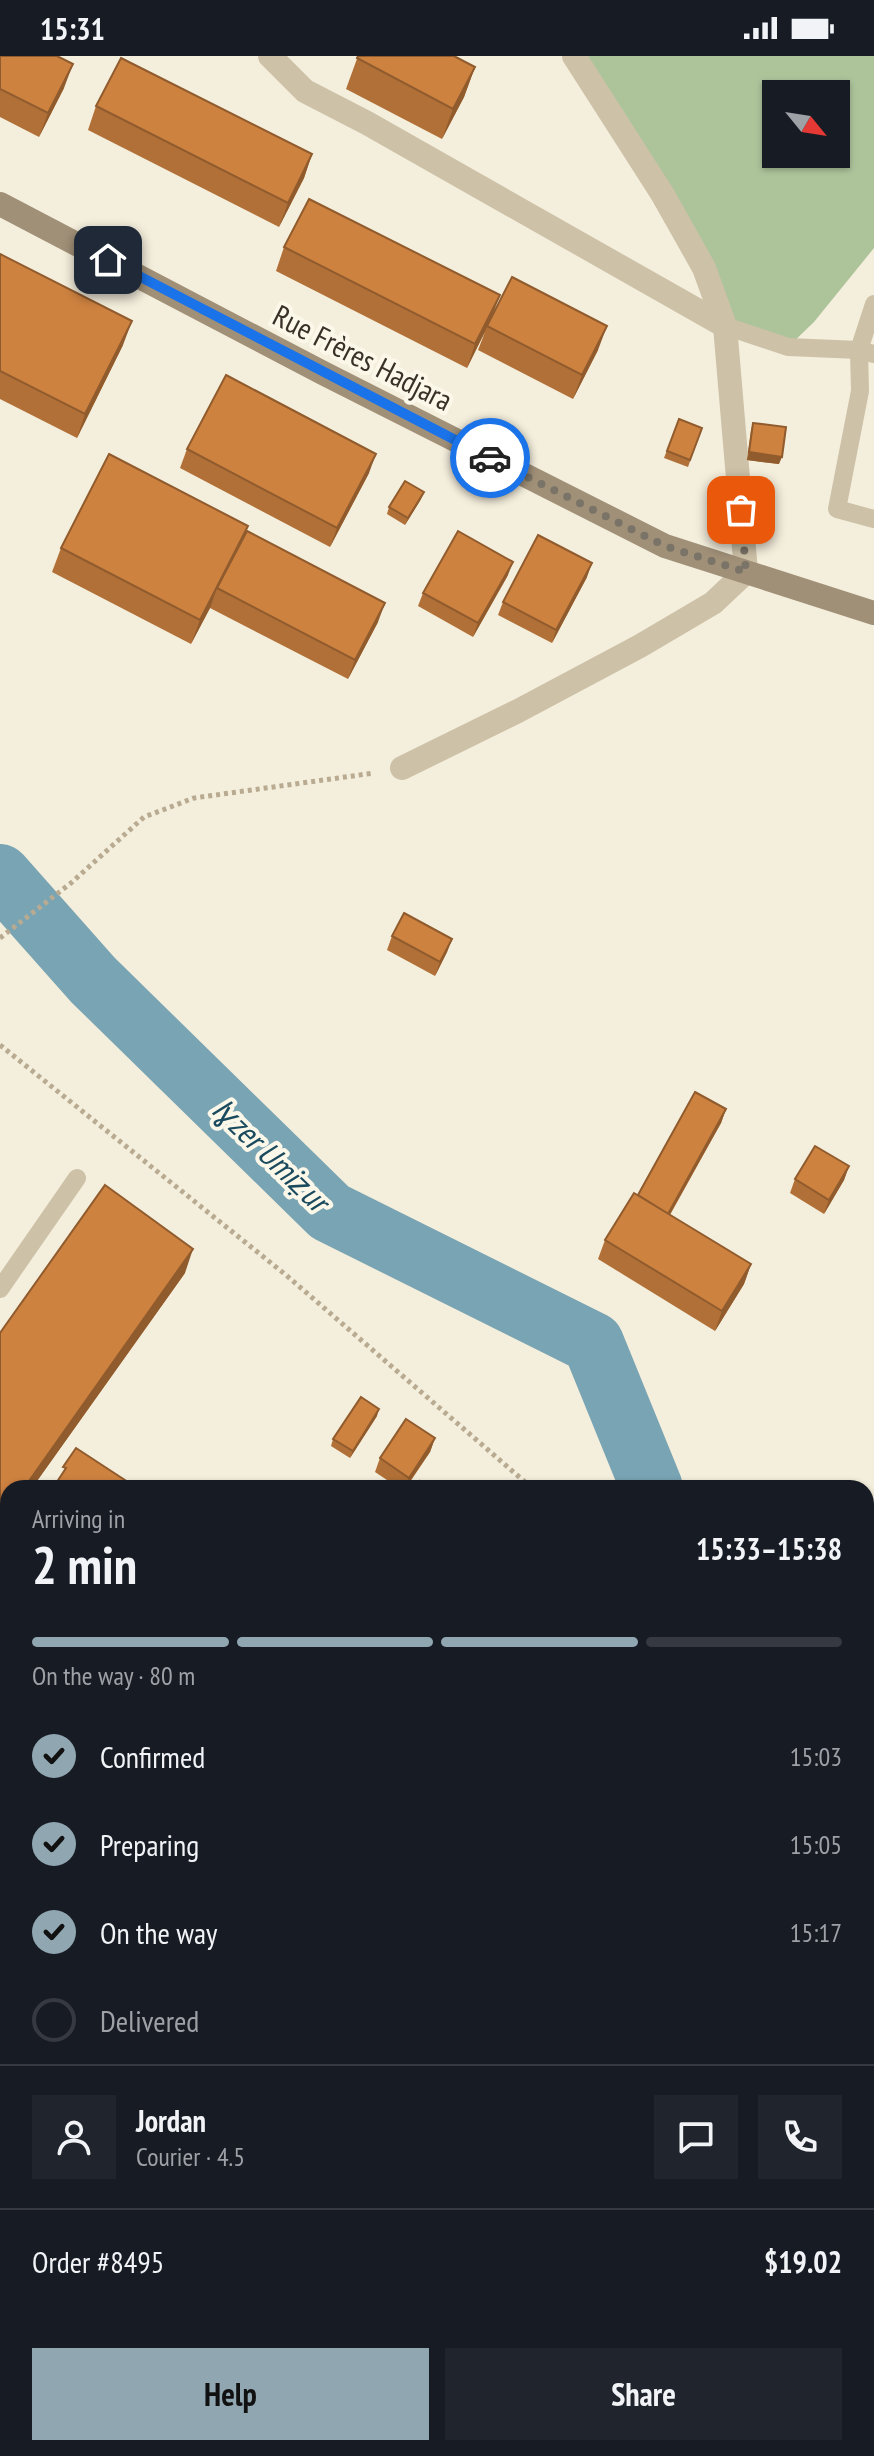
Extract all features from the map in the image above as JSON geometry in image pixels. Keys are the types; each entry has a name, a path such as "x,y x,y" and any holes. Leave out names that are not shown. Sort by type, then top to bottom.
{"main road":[{"name":"Rue Frères Hadjara","path":"0,204 323,373 665,546 874,613"}],"street":[{"path":"270,56 305,91 725,326"},
{"path":"402,768 640,646 713,603 746,572 725,326 704,268 663,195 574,56"}],"lane":[{"path":"874,304 837,509 874,519"},
{"path":"725,326 788,347 866,352"},
{"path":"0,1289 77,1178"}],"path":[{"path":"0,938 71,883 144,817 194,798 402,768"},
{"path":"0,1045 286,1275 523,1480"}],"green space":[{"path":"569,56 874,56 874,248 814,322 788,347 725,326"}],"building":[{"path":"0,56 57,56 73,64 48,113 0,89"},
{"path":"358,56 454,56 475,67 453,109"},
{"path":"121,58 312,154 288,203 96,106"},
{"path":"309,199 500,295 475,344 284,247"},
{"path":"0,254 132,321 85,414 0,371"},
{"path":"512,277 607,326 582,375 487,326"},
{"path":"226,375 376,454 337,528 187,449"},
{"path":"679,419 702,428 690,460 667,451"},
{"path":"753,423 786,427 782,457 749,452"},
{"path":"109,454 248,526 200,620 61,548"},
{"path":"405,481 424,492 408,518 389,507"},
{"path":"247,531 385,603 355,660 217,588"},
{"path":"458,531 513,562 478,623 423,593"},
{"path":"538,535 592,563 556,630 503,602"},
{"path":"404,913 452,939 440,962 392,936"},
{"path":"695,1092 726,1109 668,1214 638,1195"},
{"path":"815,1146 849,1166 829,1200 795,1179"},
{"path":"105,1185 193,1249 30,1480 0,1480 0,1333"},
{"path":"634,1193 751,1264 722,1311 605,1240"},
{"path":"361,1397 379,1409 353,1451 333,1439"},
{"path":"406,1419 435,1438 409,1478 380,1458"},
{"path":"76,1448 125,1480 58,1480 66,1468 63,1467"}],"waterway":[{"name":"Iɣzer Umiẓur","path":"0,875 93,980 330,1212 593,1343 649,1480"}],"way so far":[{"path":"490,458 665,546 746,572 741,510"}],"route":[{"path":"108,260 490,458"}]}
